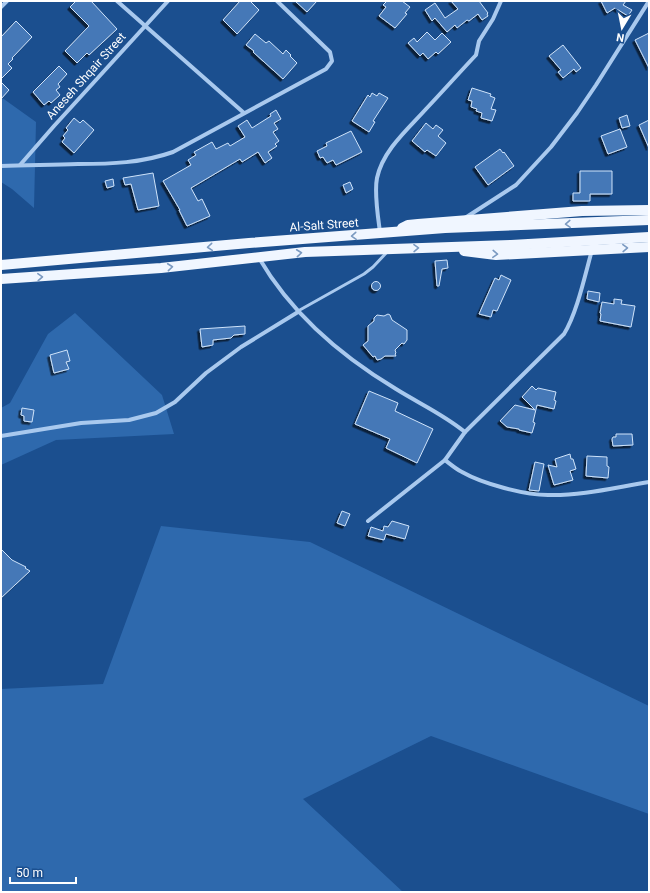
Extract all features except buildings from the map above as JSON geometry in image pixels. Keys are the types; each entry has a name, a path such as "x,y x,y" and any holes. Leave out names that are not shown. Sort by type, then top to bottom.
{"main road":[{"path":"393,233 408,225 462,220 582,211 649,210"},
{"name":"Al-Salt Street","path":"1,265 249,243 445,228 649,220"},
{"path":"1,279 161,268 305,252 649,237"},
{"path":"442,247 496,255 649,247"}],"street":[{"path":"1,7 7,1"},
{"path":"117,1 244,113"},
{"name":"Aneseh Shqair Street","path":"20,165 168,1"},
{"path":"1,166 108,164 150,160 173,152 326,69 332,61 330,52 277,1"},
{"path":"380,234 376,191 377,178 384,160 408,130 476,55 479,41 493,19 501,1"},
{"path":"462,220 516,185 551,147 596,85 649,1"},
{"path":"368,521 445,460 465,432 564,334 572,317 592,250"},
{"path":"258,258 269,276 298,312 325,338 363,368 397,390 439,412 465,432"},
{"path":"1,436 81,423 129,420 156,414 175,402 206,373 241,347 298,312"},
{"path":"445,460 461,472 472,477 502,487 534,494 565,494 649,482"}],"lane":[{"path":"298,312 364,274 373,267 390,248"}],"shaded area":[{"path":"1,97 36,122 34,208 12,189 1,182"},
{"path":"75,313 162,395 174,434 56,440 1,465 1,408 10,403 48,334"},
{"path":"161,526 310,542 649,706 649,814 431,736 303,799 403,892 1,892 1,689 103,684"}]}
